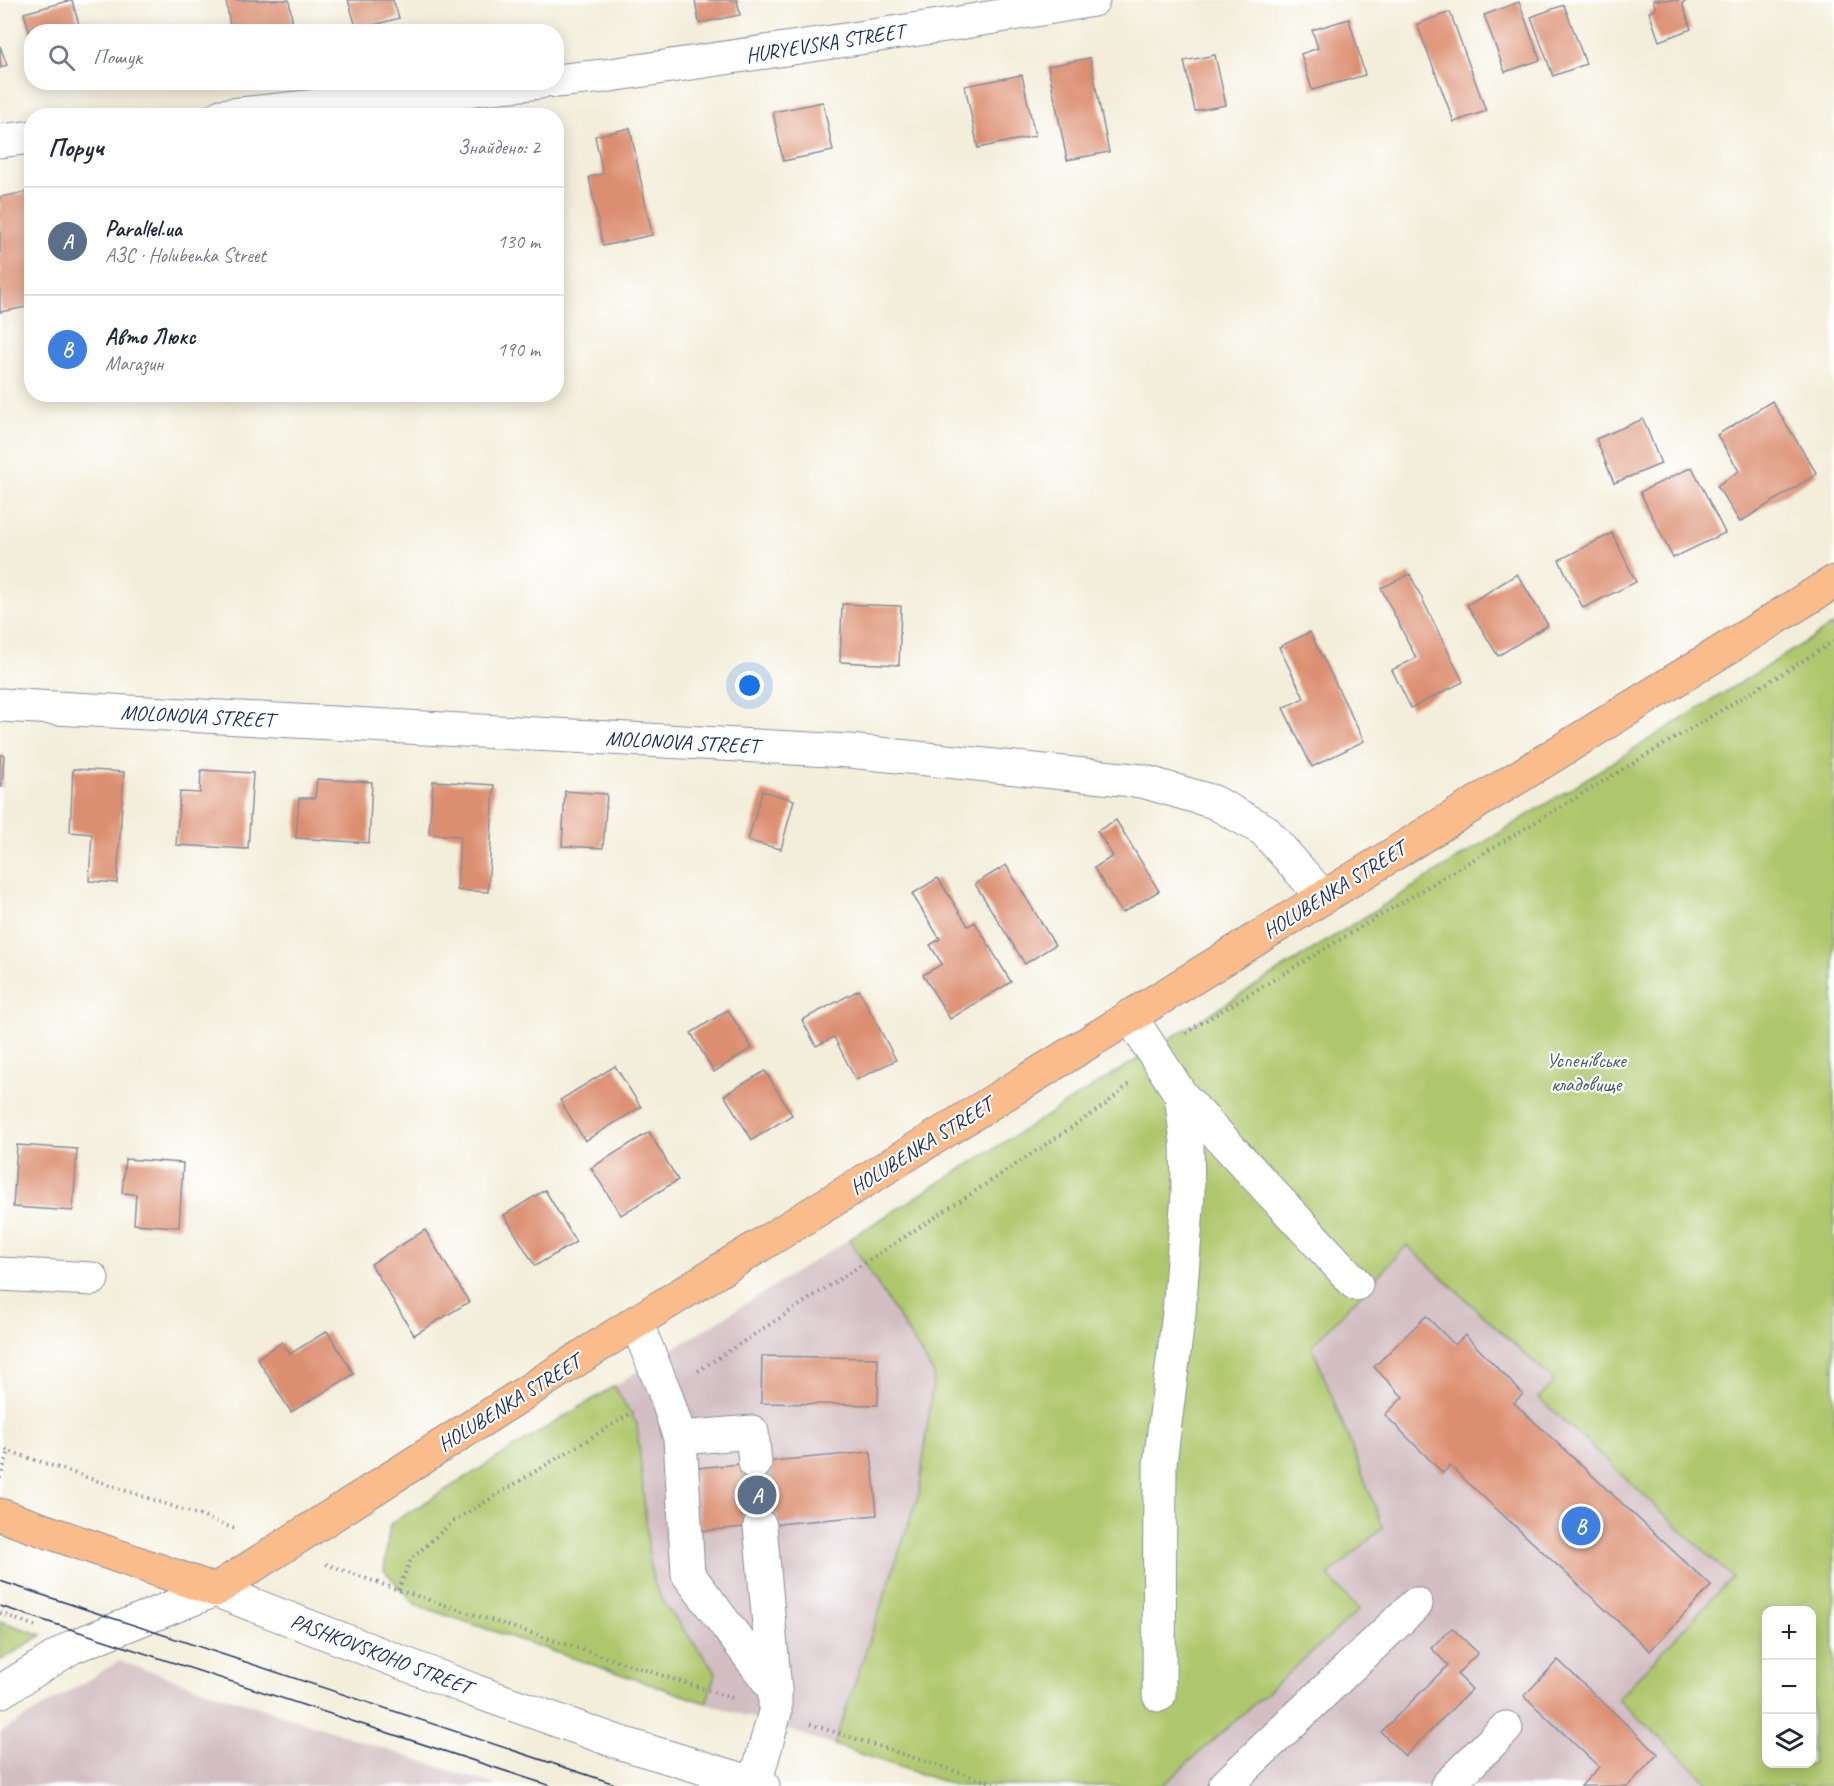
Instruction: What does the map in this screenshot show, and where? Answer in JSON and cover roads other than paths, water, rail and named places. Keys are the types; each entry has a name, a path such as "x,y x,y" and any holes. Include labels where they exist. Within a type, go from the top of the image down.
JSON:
{"highway":[{"name":"HOLUBENKA STREET","path":"215,1590 636,1322 1834,582"},
{"name":"PASHKOVSKOHO STREET","path":"0,1515 215,1590"}],"street":[{"name":"HURYEVSKA STREET","path":"564,80 912,30 1093,0"},
{"path":"296,108 465,90"},
{"path":"0,141 24,138"},
{"name":"MOLONOVA STREET","path":"0,705 849,751 1142,781 1214,802 1264,830 1323,897"},
{"path":"1130,1016 1181,1095 1356,1284"},
{"path":"1159,1695 1160,1463 1179,1313 1188,1194 1187,1142 1181,1095"},
{"path":"0,1274 92,1279"},
{"path":"636,1322 665,1392 680,1438 688,1574 775,1701"},
{"path":"680,1438 752,1432 754,1463"},
{"path":"759,1785 775,1701 760,1526"},
{"name":"HOLUBENKA STREET","path":"0,1692 72,1647 215,1590"},
{"name":"PASHKOVSKOHO STREET","path":"215,1590 475,1691 593,1734 759,1785"},
{"path":"1225,1786 1416,1604"},
{"path":"1447,1786 1506,1728"}],"tunnel":[{"path":"755,1463 760,1526"}],"tram line":[{"path":"0,1581 621,1786"},
{"path":"0,1606 551,1786"}],"place":[{"name":"Parallel.ua","path":"757,1495"},
{"name":"Авто Люкс","path":"1581,1526"}],"park label":[{"name":"Успенівське кладовище","path":"1586,1072"}]}
